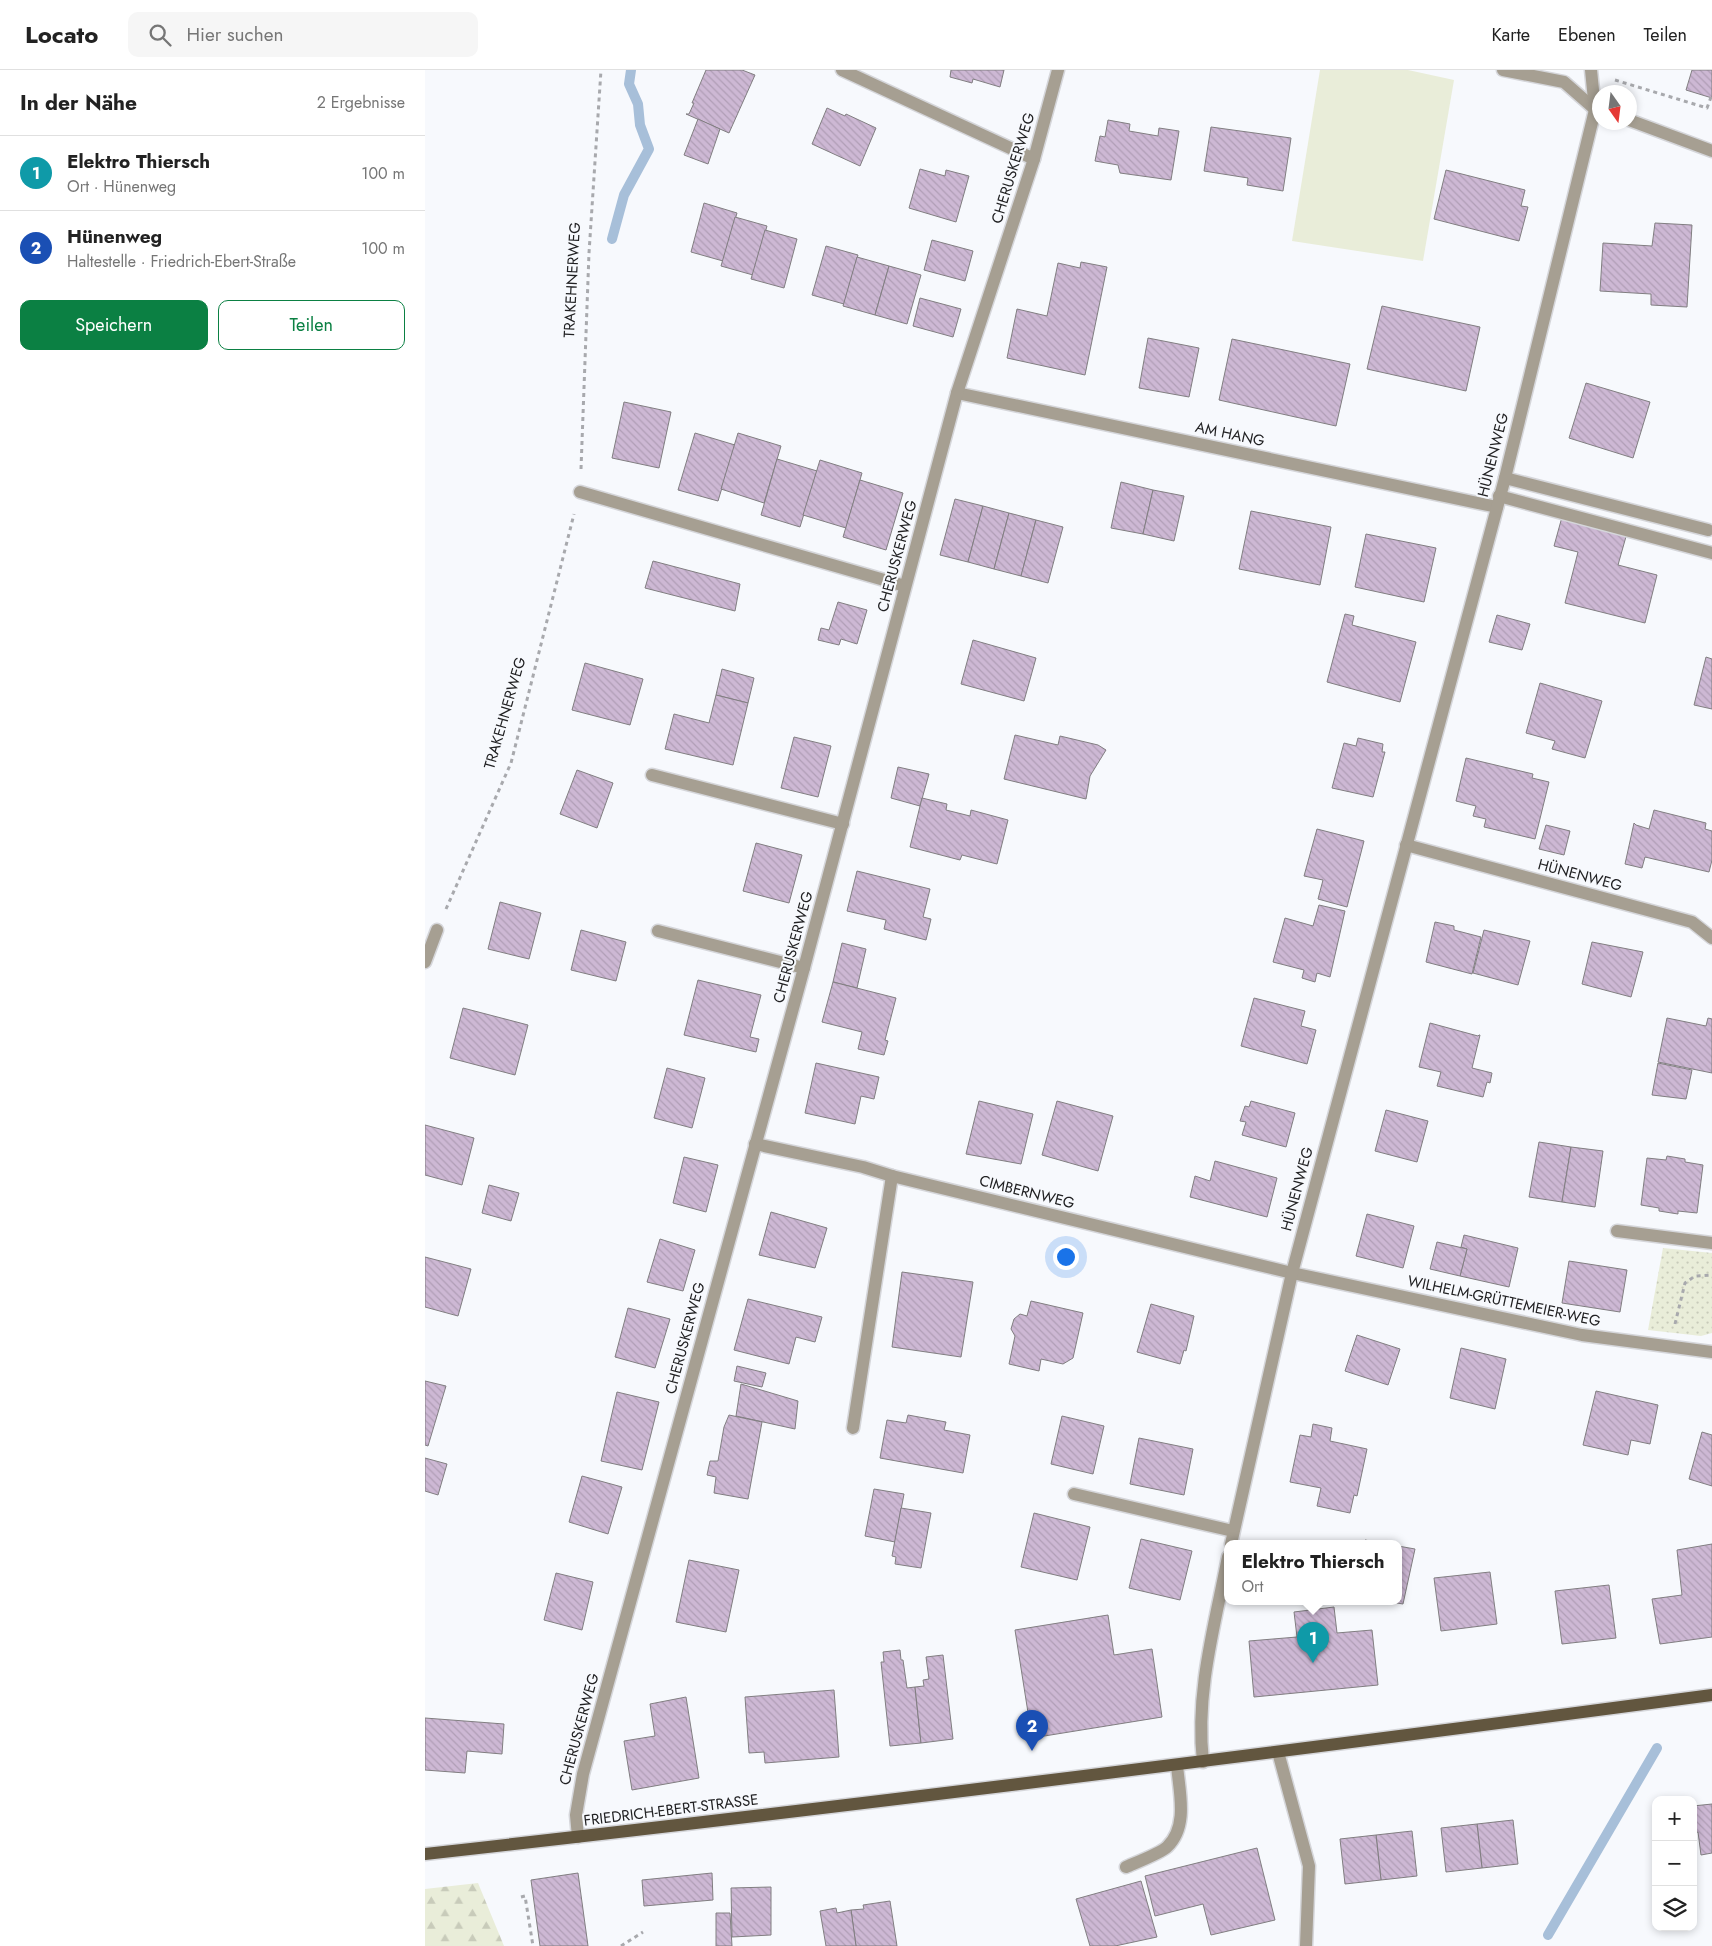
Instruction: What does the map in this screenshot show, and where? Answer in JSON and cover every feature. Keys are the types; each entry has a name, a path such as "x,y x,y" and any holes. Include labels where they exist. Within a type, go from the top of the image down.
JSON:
{"main road":[{"name":"FRIEDRICH-EBERT-STRASSE","path":"425,1854 921,1797 1712,1695"}],"street":[{"path":"842,70 1034,160"},
{"name":"CHERUSKERWEG","path":"578,1837 577,1814 583,1774 843,824 957,393 1034,160 1058,70"},
{"path":"1503,70 1564,82 1592,107"},
{"name":"HÜNENWEG","path":"1591,71 1593,85"},
{"path":"1637,123 1712,152"},
{"name":"HÜNENWEG","path":"1232,1540 1292,1273 1505,478 1592,130"},
{"name":"AM HANG","path":"957,393 1498,502 1712,552"},
{"path":"1505,478 1708,530"},
{"path":"580,492 905,586"},
{"path":"652,775 843,824"},
{"name":"HÜNENWEG","path":"1406,845 1692,922 1712,938"},
{"path":"425,962 437,930"},
{"path":"658,931 804,968"},
{"name":"CIMBERNWEG","path":"755,1144 863,1167 892,1176 1292,1273"},
{"path":"853,1428 892,1176"},
{"path":"1617,1231 1712,1243"},
{"name":"WILHELM-GRÜTTEMEIER-WEG","path":"1292,1273 1582,1335 1712,1352"},
{"path":"1074,1494 1233,1531"},
{"path":"1203,1762 1200,1737 1203,1683 1224,1578"},
{"path":"1278,1752 1309,1866 1306,1946"},
{"path":"1126,1867 1167,1847 1180,1827 1181,1804 1177,1765"}],"path":[{"name":"TRAKEHNERWEG","path":"437,930 511,763 580,492 589,253 601,70"},
{"path":"1591,71 1707,108 1711,97"},
{"path":"1669,1346 1685,1284 1695,1276 1712,1275"},
{"path":"521,1896 525,1896 533,1946"},
{"path":"621,1946 643,1932"}],"green space":[{"path":"1320,70 1408,70 1454,80 1423,261 1292,241"},
{"path":"1663,1248 1712,1253 1712,1333 1701,1336 1648,1330"},
{"path":"478,1883 504,1946 425,1946 425,1889"}],"building":[{"path":"706,70 742,70 755,75 729,133 686,114 689,114 694,103 692,103"},
{"path":"951,70 1004,70 1000,87 973,79 972,83 950,77"},
{"path":"1692,70 1712,70 1712,98 1686,90"},
{"path":"827,108 845,116 846,114 876,128 860,166 812,144"},
{"path":"698,119 720,129 708,164 684,155"},
{"path":"1108,120 1130,124 1129,131 1158,136 1159,128 1179,131 1171,180 1120,173 1118,165 1095,161 1100,136 1105,137"},
{"path":"1211,127 1291,138 1283,191 1247,185 1248,178 1204,171"},
{"path":"920,169 945,176 946,170 969,176 956,222 909,208"},
{"path":"1446,170 1525,190 1521,206 1528,207 1519,241 1434,219"},
{"path":"704,203 737,213 723,261 691,252"},
{"path":"735,217 767,226 753,275 721,266"},
{"path":"1655,223 1692,225 1687,307 1651,305 1651,294 1600,291 1603,243 1652,246"},
{"path":"765,230 797,239 784,288 751,279"},
{"path":"932,240 973,251 965,281 924,270"},
{"path":"826,246 858,255 844,304 812,295"},
{"path":"857,257 889,266 875,315 843,306"},
{"path":"1081,262 1107,267 1085,375 1007,358 1017,309 1047,316 1058,263 1080,268"},
{"path":"889,266 921,275 907,324 875,315"},
{"path":"920,298 961,309 953,337 913,326"},
{"path":"1382,306 1480,327 1466,391 1367,369"},
{"path":"1148,338 1199,348 1189,397 1139,388"},
{"path":"1232,339 1350,364 1336,426 1219,400"},
{"path":"1586,383 1650,402 1633,458 1569,438"},
{"path":"624,402 671,412 659,468 612,458"},
{"path":"695,433 735,445 718,501 678,490"},
{"path":"738,433 781,446 764,503 721,489"},
{"path":"777,459 817,471 800,527 761,515"},
{"path":"820,460 862,473 846,528 803,515"},
{"path":"860,480 903,493 886,550 843,537"},
{"path":"1121,482 1153,490 1143,534 1111,528"},
{"path":"1153,490 1184,496 1174,541 1143,534"},
{"path":"955,499 983,506 968,562 940,555"},
{"path":"983,506 1009,513 994,569 968,562"},
{"path":"1251,511 1331,527 1320,585 1239,569"},
{"path":"1009,513 1036,520 1021,576 994,569"},
{"path":"1562,517 1627,533 1618,565 1657,575 1645,623 1565,603 1578,552 1554,546"},
{"path":"1036,520 1063,527 1048,583 1021,576"},
{"path":"1366,534 1436,548 1424,602 1355,587"},
{"path":"653,561 740,584 735,611 645,588"},
{"path":"838,602 867,610 857,644 841,639 839,645 818,640 821,628 829,630"},
{"path":"1345,614 1354,616 1352,625 1416,642 1400,702 1327,682"},
{"path":"1497,615 1530,624 1522,650 1489,642"},
{"path":"973,640 1036,658 1024,701 961,684"},
{"path":"1706,657 1712,659 1712,709 1694,705"},
{"path":"585,663 643,679 630,725 572,710"},
{"path":"722,669 754,678 748,703 716,695"},
{"path":"1540,683 1602,701 1585,758 1552,749 1555,741 1526,733"},
{"path":"716,695 748,703 733,765 665,749 674,714 709,723"},
{"path":"1015,735 1058,745 1060,736 1098,745 1106,750 1090,776 1086,799 1004,779"},
{"path":"794,737 831,746 818,797 781,788"},
{"path":"1358,738 1383,744 1382,752 1385,752 1373,797 1332,788 1344,743 1356,746"},
{"path":"1466,758 1533,774 1532,778 1549,782 1535,839 1484,827 1486,819 1473,816 1476,806 1456,801"},
{"path":"898,767 929,774 920,806 891,798"},
{"path":"577,770 613,783 597,828 560,814"},
{"path":"922,798 947,804 946,810 970,816 971,810 1008,820 997,864 962,855 960,860 910,847"},
{"path":"1654,810 1706,823 1705,829 1712,831 1712,860 1709,872 1645,857 1642,868 1625,864 1634,823 1649,829"},
{"path":"1546,825 1570,831 1564,855 1539,849"},
{"path":"1317,829 1364,841 1347,907 1318,899 1323,880 1304,876"},
{"path":"756,843 802,855 789,903 743,891"},
{"path":"857,871 930,889 923,917 931,919 926,940 884,929 886,920 847,911"},
{"path":"500,902 541,913 529,959 488,949"},
{"path":"1319,905 1345,911 1330,977 1317,973 1315,982 1302,978 1304,970 1273,962 1285,918 1313,926"},
{"path":"1435,922 1454,926 1454,930 1481,937 1472,974 1426,962"},
{"path":"581,930 626,942 616,981 571,970"},
{"path":"1484,930 1530,941 1518,985 1473,973"},
{"path":"1592,942 1643,952 1631,997 1582,984"},
{"path":"842,943 866,949 857,988 833,982"},
{"path":"698,980 761,995 750,1037 759,1039 756,1052 684,1035"},
{"path":"833,982 896,998 885,1040 888,1041 884,1055 858,1049 862,1032 822,1022"},
{"path":"1254,998 1305,1011 1301,1026 1316,1030 1307,1064 1241,1046"},
{"path":"463,1008 528,1025 515,1075 450,1058"},
{"path":"1667,1018 1706,1026 1708,1018 1712,1019 1712,1073 1658,1062"},
{"path":"1430,1023 1480,1035 1472,1068 1492,1073 1490,1083 1487,1082 1483,1097 1437,1086 1441,1072 1419,1067"},
{"path":"816,1063 879,1077 874,1099 861,1096 855,1124 805,1113"},
{"path":"1658,1063 1692,1070 1686,1099 1652,1095"},
{"path":"667,1068 705,1078 692,1128 654,1118"},
{"path":"979,1101 1033,1114 1021,1164 966,1154"},
{"path":"1057,1101 1113,1116 1098,1171 1042,1155"},
{"path":"1251,1101 1295,1113 1286,1147 1242,1135 1246,1122 1240,1121 1245,1106 1249,1107"},
{"path":"1386,1110 1428,1121 1417,1162 1375,1151"},
{"path":"425,1125 474,1138 462,1185 425,1175"},
{"path":"1539,1142 1571,1147 1562,1202 1529,1197"},
{"path":"1571,1147 1603,1151 1595,1207 1562,1202"},
{"path":"1667,1156 1703,1165 1697,1213 1678,1211 1678,1214 1659,1211 1659,1208 1641,1205 1647,1158 1666,1160"},
{"path":"684,1157 718,1165 706,1212 673,1203"},
{"path":"1215,1161 1277,1178 1267,1217 1190,1197 1195,1176 1210,1181"},
{"path":"489,1185 519,1193 511,1221 482,1213"},
{"path":"771,1212 827,1228 815,1268 759,1255"},
{"path":"1367,1214 1414,1226 1403,1268 1356,1256"},
{"path":"1464,1235 1518,1248 1509,1287 1460,1276 1467,1249 1461,1247"},
{"path":"660,1239 695,1250 683,1291 647,1282"},
{"path":"1437,1242 1467,1249 1460,1276 1430,1269"},
{"path":"425,1257 471,1269 458,1316 425,1307"},
{"path":"1569,1261 1627,1270 1620,1312 1562,1303"},
{"path":"902,1272 973,1282 961,1357 892,1347"},
{"path":"748,1299 822,1317 815,1342 796,1337 789,1364 734,1350"},
{"path":"1031,1301 1083,1313 1073,1358 1063,1364 1041,1359 1039,1371 1009,1364 1015,1336 1011,1329 1014,1319 1020,1314 1027,1316"},
{"path":"1151,1304 1194,1316 1186,1351 1184,1350 1180,1364 1137,1352"},
{"path":"628,1308 670,1319 655,1368 615,1357"},
{"path":"1357,1335 1400,1349 1388,1385 1345,1371"},
{"path":"1461,1348 1506,1359 1495,1409 1450,1398"},
{"path":"737,1366 766,1373 762,1387 734,1381"},
{"path":"425,1381 446,1386 428,1446 425,1445"},
{"path":"741,1384 798,1401 795,1429 736,1416"},
{"path":"1596,1391 1658,1405 1650,1444 1631,1440 1628,1455 1583,1445"},
{"path":"617,1392 659,1402 642,1470 601,1461"},
{"path":"729,1415 762,1422 748,1499 714,1493 716,1477 707,1475 710,1461 718,1461 724,1427"},
{"path":"908,1415 946,1422 944,1430 970,1435 963,1473 880,1458 887,1420 906,1423"},
{"path":"1062,1416 1104,1426 1093,1474 1051,1464"},
{"path":"1313,1424 1332,1428 1330,1441 1367,1449 1357,1496 1354,1495 1350,1513 1317,1506 1321,1488 1290,1482 1300,1435 1311,1437"},
{"path":"1702,1432 1712,1435 1712,1486 1689,1479"},
{"path":"1139,1438 1193,1449 1184,1495 1130,1484"},
{"path":"425,1458 447,1464 438,1495 425,1491"},
{"path":"582,1476 622,1487 608,1534 569,1522"},
{"path":"874,1489 904,1494 895,1542 865,1536"},
{"path":"901,1508 931,1513 921,1568 895,1564 896,1557 892,1556"},
{"path":"1034,1513 1090,1527 1077,1580 1021,1567"},
{"path":"1141,1539 1192,1551 1180,1600 1129,1588"},
{"path":"1712,1544 1712,1637 1660,1644 1652,1599 1682,1595 1677,1550"},
{"path":"1402,1547 1415,1549 1402,1604"},
{"path":"689,1560 739,1570 726,1632 676,1622"},
{"path":"1490,1572 1497,1624 1441,1631 1434,1578"},
{"path":"556,1573 593,1582 582,1630 544,1620"},
{"path":"1609,1585 1616,1638 1562,1644 1555,1591"},
{"path":"1334,1607 1337,1633 1372,1630 1378,1685 1254,1697 1249,1641 1297,1637 1294,1612"},
{"path":"1108,1615 1114,1655 1152,1649 1162,1717 1032,1738 1015,1630"},
{"path":"900,1650 907,1688 915,1687 921,1743 890,1746 881,1662 884,1662 883,1652"},
{"path":"943,1655 953,1739 921,1743 915,1687 924,1686 923,1680 929,1679 926,1657"},
{"path":"834,1690 839,1757 765,1763 764,1752 749,1753 745,1697"},
{"path":"686,1697 699,1778 632,1790 624,1741 655,1736 650,1704"},
{"path":"425,1718 504,1724 502,1754 467,1751 465,1773 425,1770"},
{"path":"1712,1804 1712,1853 1701,1855 1697,1832 1697,1806"},
{"path":"1513,1820 1518,1864 1482,1868 1477,1824"},
{"path":"1477,1824 1482,1868 1446,1872 1441,1828"},
{"path":"1412,1831 1417,1876 1381,1880 1376,1835"},
{"path":"1376,1835 1381,1880 1345,1884 1340,1839"},
{"path":"1257,1848 1275,1920 1211,1935 1203,1904 1155,1916 1145,1876"},
{"path":"578,1873 588,1946 540,1946 531,1880"},
{"path":"712,1873 713,1900 644,1906 642,1880"},
{"path":"1141,1881 1157,1937 1115,1946 1090,1946 1076,1899"},
{"path":"771,1887 771,1935 732,1937 731,1888"},
{"path":"890,1901 897,1946 856,1946 851,1910 864,1909 863,1905"},
{"path":"836,1908 837,1913 851,1910 856,1946 826,1946 820,1911"},
{"path":"716,1913 730,1913 732,1946 716,1946"}],"waterway":[{"path":"612,239 624,195 649,149 640,125 638,104 629,84 631,70"},
{"path":"1548,1935 1657,1748"}],"place":[{"name":"Elektro Thiersch","path":"1313,1663"},
{"name":"Hünenweg","path":"1032,1751"}]}
